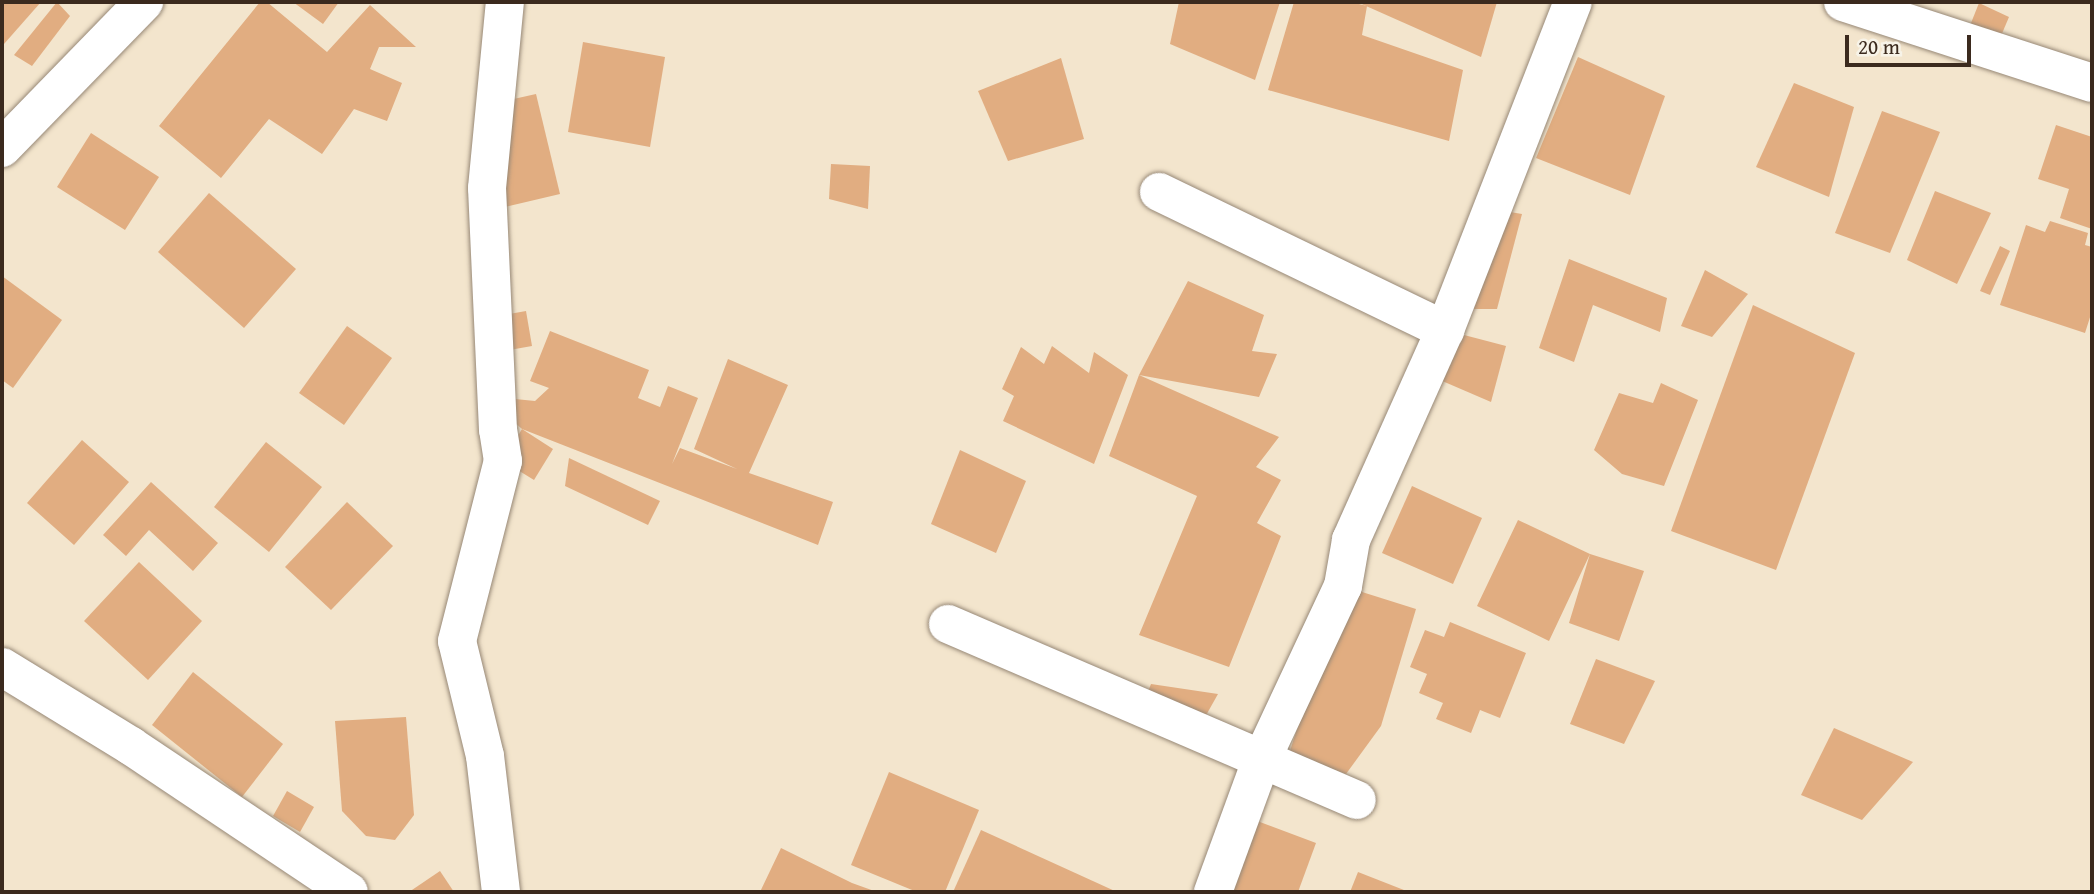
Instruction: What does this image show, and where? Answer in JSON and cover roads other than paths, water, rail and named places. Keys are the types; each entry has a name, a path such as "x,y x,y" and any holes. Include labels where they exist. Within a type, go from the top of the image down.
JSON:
{"street":[{"path":"2,148 144,2"},
{"path":"501,892 485,756 457,641 503,461 498,430 487,188 505,2"},
{"path":"1213,892 1261,761 1343,586 1351,540 1445,330 1573,2"},
{"path":"1843,2 2092,83"},
{"path":"1158,192 1445,330"},
{"path":"948,625 1357,800"},
{"path":"2,667 131,746 349,892"}]}
